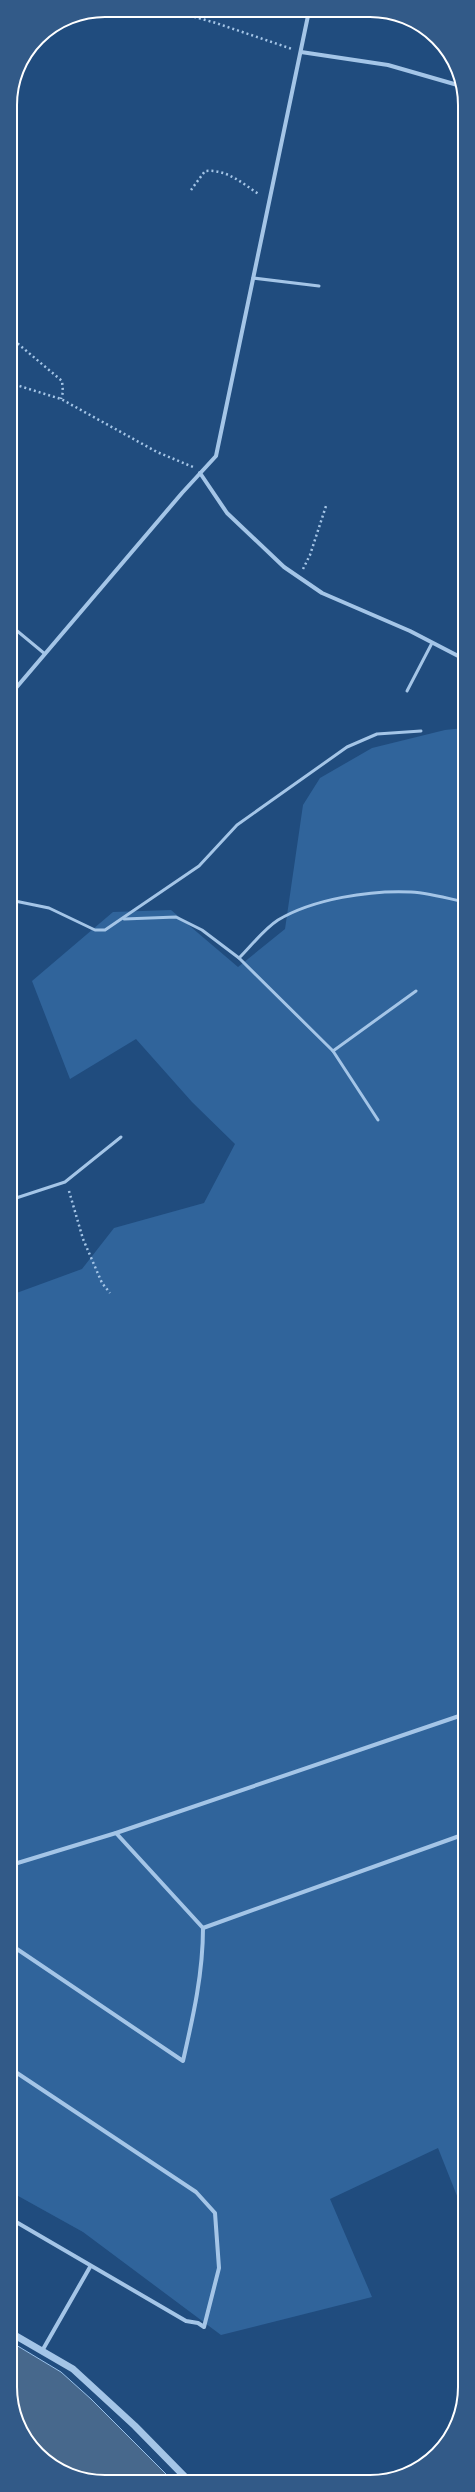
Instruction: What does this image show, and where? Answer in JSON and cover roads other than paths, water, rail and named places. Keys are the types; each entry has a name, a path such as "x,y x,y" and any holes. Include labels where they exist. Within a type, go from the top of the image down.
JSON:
{"street":[{"path":"17,687 200,472 216,456 308,17"},
{"path":"301,52 388,65 455,84"},
{"path":"200,472 228,513 284,567 322,593 410,631 458,656"},
{"path":"17,1863 116,1833 458,1716"},
{"path":"17,1949 183,2061 195,2011 203,1957 203,1928 116,1833"},
{"path":"203,1928 458,1837"},
{"path":"17,2073 196,2192 215,2213 219,2268 204,2327 198,2323 186,2321 90,2267 17,2223"},
{"path":"42,2350 90,2267"},
{"path":"17,2336 73,2369 135,2426 183,2475"}],"lane":[{"path":"253,278 319,286"},
{"path":"17,631 45,654"},
{"path":"407,690 432,643"},
{"path":"17,901 49,908 95,930 105,930 124,919 199,866 237,825 341,750 377,734 421,731"},
{"path":"239,958 277,921 301,909 346,897 378,892 412,892 458,901"},
{"path":"124,919 176,917 202,930 239,958 332,1051 378,1120"},
{"path":"332,1051 416,991"},
{"path":"17,1198 65,1182 121,1137"}]}
